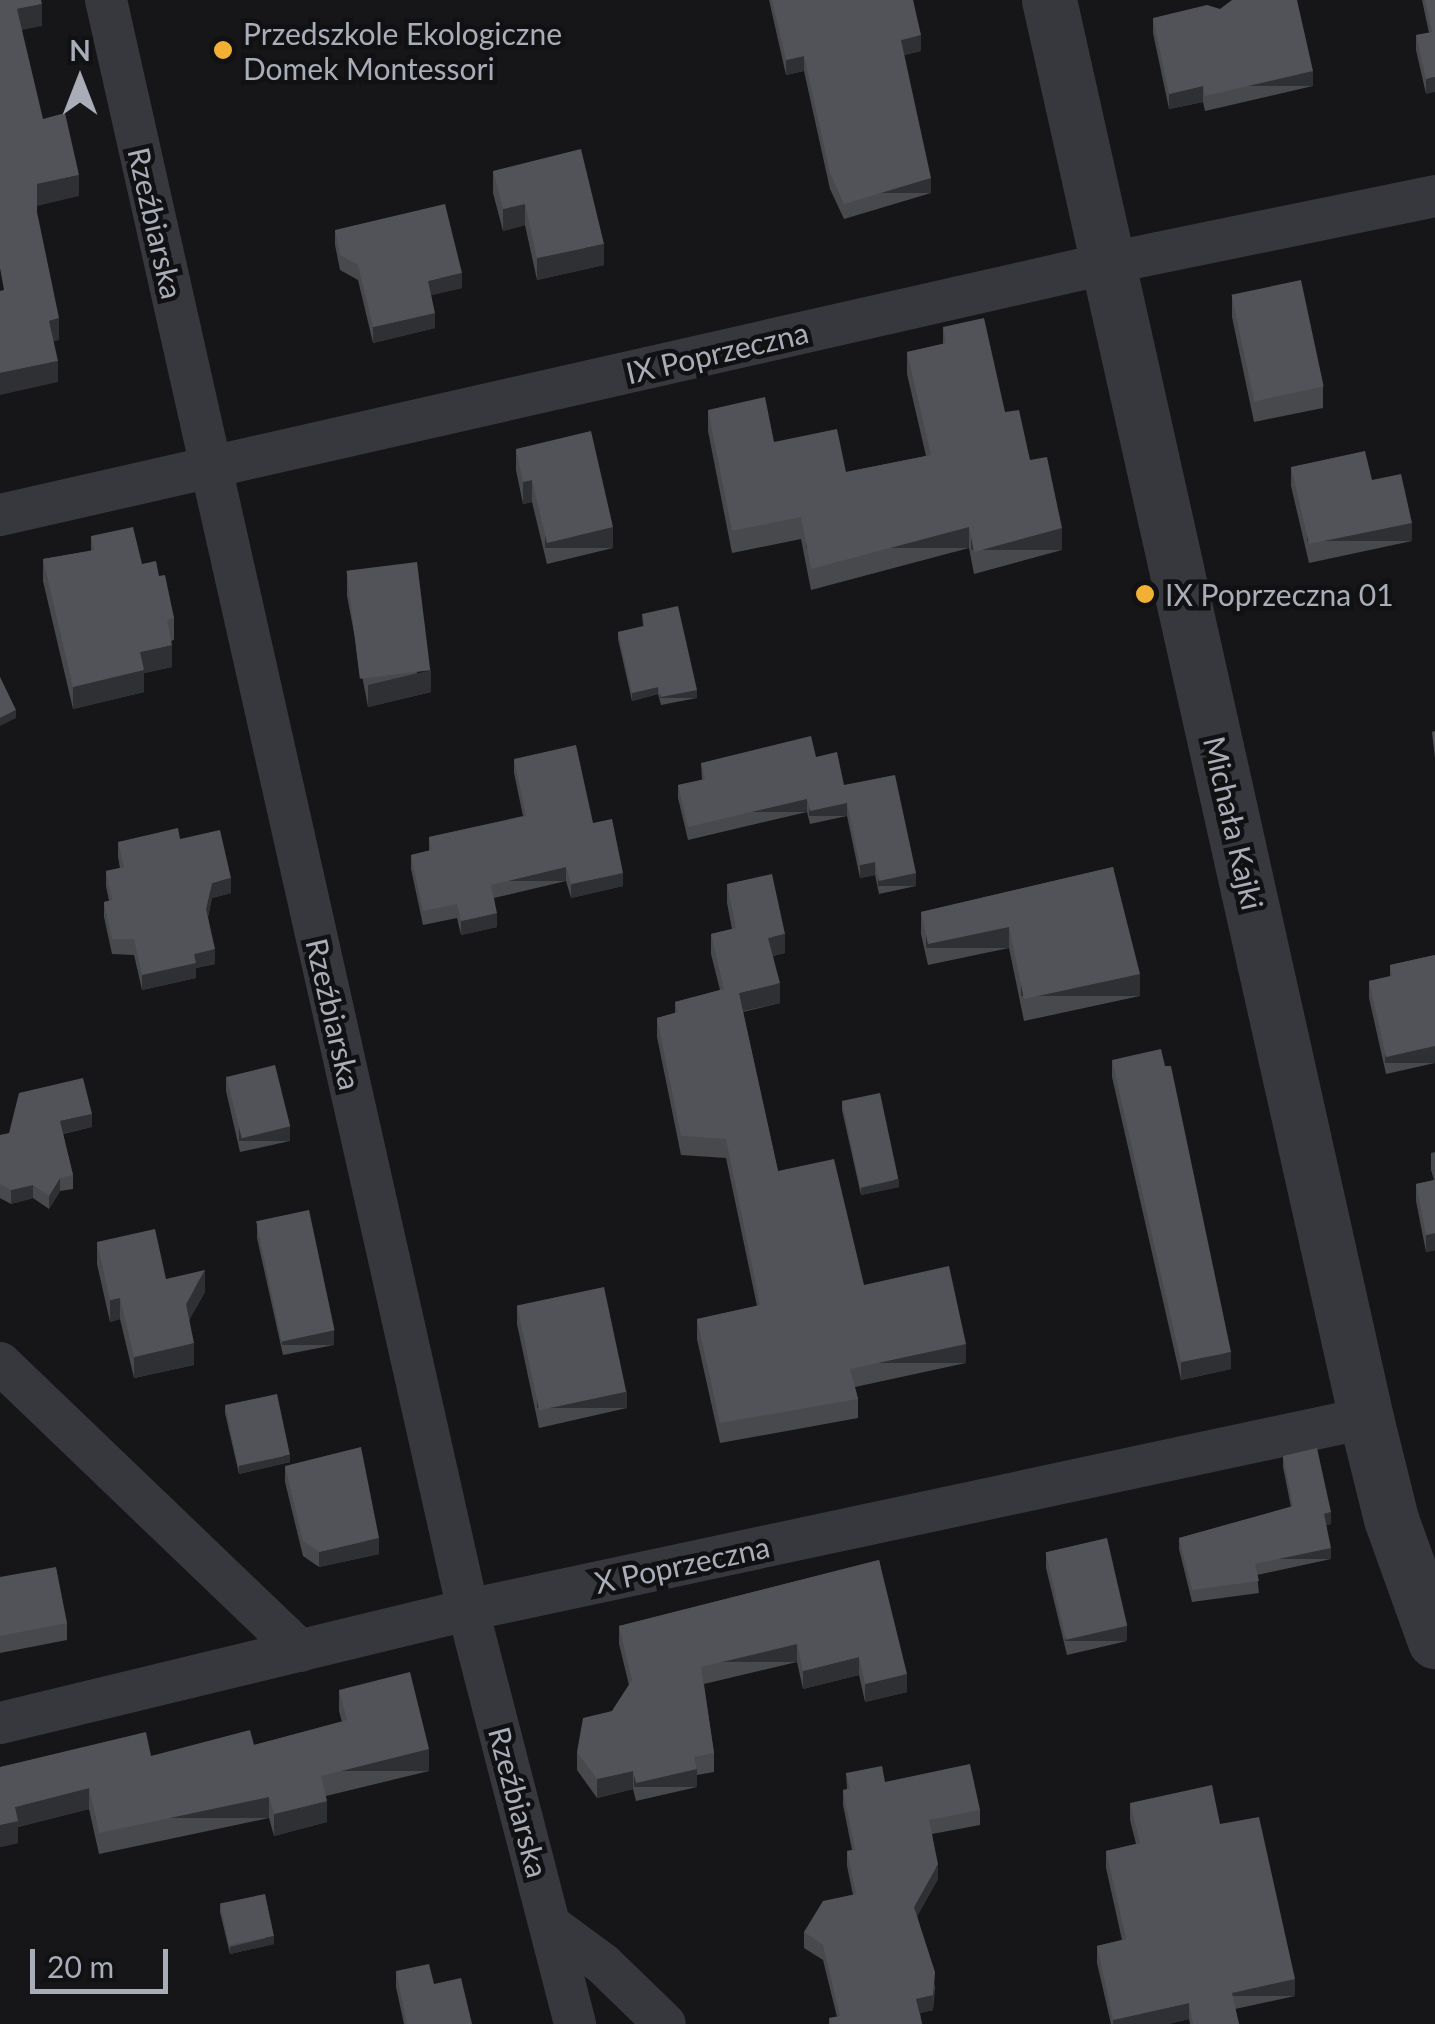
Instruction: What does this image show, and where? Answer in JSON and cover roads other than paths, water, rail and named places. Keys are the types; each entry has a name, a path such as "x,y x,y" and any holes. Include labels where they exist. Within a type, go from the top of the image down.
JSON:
{"street":[{"name":"Rzeźbiarska","path":"106,0 468,1610 554,1928 575,2024"},
{"name":"Michała Kajki","path":"1049,0 1366,1418 1391,1519 1435,1641"},
{"name":"IX Poprzeczna","path":"0,515 1109,263 1435,196"},
{"path":"0,1362 300,1651"},
{"name":"X Poprzeczna","path":"0,1723 468,1610 1366,1418"},
{"path":"554,1928 603,1964 665,2024"}],"place":[{"name":"Przedszkole Ekologiczne Domek Montessori","path":"223,50"},
{"name":"IX Poprzeczna 01","path":"1145,594"}]}
